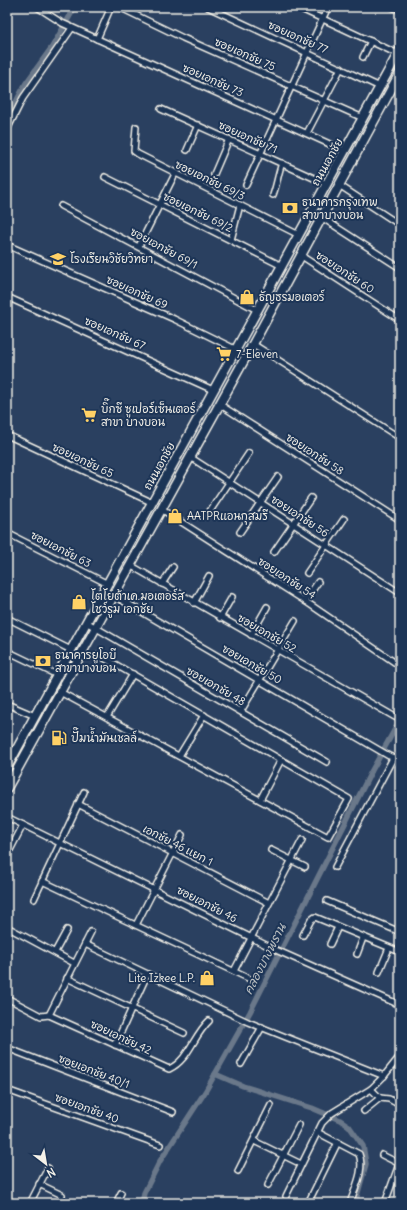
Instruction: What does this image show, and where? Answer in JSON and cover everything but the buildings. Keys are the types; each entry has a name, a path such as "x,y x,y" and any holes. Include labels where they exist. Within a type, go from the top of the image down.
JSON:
{"main road":[{"name":"ถนนเอกชัย","path":"7,767 10,756 35,716 106,583 399,52"},
{"name":"ถนนเอกชัย","path":"7,788 218,404 253,344 300,255 383,105 397,86 400,73"},
{"path":"373,100 383,105"}],"street":[{"name":"ซอยเอกชัย 73","path":"37,7 72,28 345,151"},
{"path":"97,39 111,7"},
{"name":"ซอยเอกชัย 75","path":"119,7 363,118"},
{"name":"ซอยเอกชัย 77","path":"208,7 380,87"},
{"path":"297,7 371,41 399,52"},
{"path":"246,184 277,120 328,7"},
{"path":"392,7 400,10"},
{"path":"7,130 22,98 72,28"},
{"path":"363,57 371,41"},
{"path":"307,133 341,68"},
{"name":"ซอยเอกชัย 71","path":"161,109 327,184"},
{"path":"186,150 198,125"},
{"name":"ซอยเอกชัย 69/3","path":"136,127 134,152 175,174 299,235"},
{"path":"214,174 229,139"},
{"path":"273,195 277,176 282,163"},
{"path":"138,246 175,174"},
{"name":"ซอยเอกชัย 69/2","path":"105,176 282,266"},
{"path":"339,185 400,225"},
{"path":"231,240 240,205"},
{"name":"ซอยเอกชัย 69/1","path":"60,206 257,310"},
{"path":"321,218 400,268"},
{"name":"ซอยเอกชัย 69","path":"7,245 174,319 235,349"},
{"name":"ซอยเอกชัย 60","path":"300,255 400,320"},
{"name":"ซอยเอกชัย 67","path":"7,297 213,390"},
{"path":"253,344 400,438"},
{"name":"ซอยเอกชัย 58","path":"218,404 400,520"},
{"name":"ซอยเอกชัย 65","path":"7,434 151,502"},
{"path":"208,514 249,453"},
{"name":"ซอยเอกชัย 56","path":"190,457 400,593"},
{"path":"240,532 278,477"},
{"path":"274,552 311,498"},
{"name":"ซอยเอกชัย 54","path":"161,509 305,601 400,666"},
{"path":"307,573 344,519"},
{"name":"ซอยเอกชัย 63","path":"7,533 106,583"},
{"name":"ซอยเอกชัย 52","path":"130,565 276,651 395,717"},
{"path":"162,584 173,567"},
{"path":"194,603 209,576"},
{"path":"305,601 318,582"},
{"name":"ซอยเอกชัย 50","path":"113,595 395,758"},
{"path":"220,618 232,597"},
{"path":"251,635 267,607"},
{"path":"7,618 71,650"},
{"path":"241,712 295,621"},
{"name":"ซอยเอกชัย 48","path":"86,622 327,762"},
{"path":"7,651 57,675"},
{"path":"60,692 107,716 328,837 349,799 99,655"},
{"path":"107,716 133,674"},
{"path":"7,704 35,716"},
{"path":"178,756 204,715"},
{"path":"335,867 395,758 400,753"},
{"path":"260,800 281,760"},
{"path":"34,899 84,792"},
{"name":"เอกชัย 46 แยก 1","path":"78,804 269,903"},
{"name":"ซอยเอกชัย 46","path":"7,817 154,888 276,950 400,1005"},
{"path":"7,856 23,825"},
{"path":"136,925 182,835"},
{"path":"234,971 302,840"},
{"path":"271,850 305,867"},
{"path":"42,881 252,980"},
{"path":"327,901 400,932"},
{"path":"303,935 313,918 400,952"},
{"path":"7,927 74,963"},
{"path":"330,944 338,927"},
{"path":"55,952 67,930"},
{"path":"49,1015 66,978 91,932"},
{"path":"357,954 363,938"},
{"path":"85,944 147,975 247,1021 384,1076"},
{"path":"379,972 389,948"},
{"path":"115,1045 147,975"},
{"path":"66,978 184,1033"},
{"name":"ซอยเอกชัย 42","path":"7,998 41,1016 49,1015 169,1069 176,1066 187,1053 200,1030 209,1021"},
{"path":"241,1064 262,1027"},
{"name":"ซอยเอกชัย 40/1","path":"7,1048 173,1112"},
{"path":"286,1196 322,1123 332,1113 371,1089 400,1056"},
{"path":"371,1089 380,1098 389,1099 400,1105"},
{"name":"ซอยเอกชัย 40","path":"7,1090 160,1145"},
{"path":"364,1111 380,1098"},
{"path":"238,1171 272,1105"},
{"path":"268,1185 282,1155 299,1125"},
{"path":"317,1132 356,1151 359,1154 361,1160 361,1172 350,1203"},
{"path":"254,1141 301,1164"},
{"path":"308,1203 338,1142"},
{"path":"382,1155 400,1164 385,1203"},
{"path":"30,1203 48,1168"},
{"path":"39,1184 62,1195"},
{"path":"116,1203 121,1193"}],"waterway":[{"path":"7,119 26,83 52,47 75,7"},
{"name":"คลองบางพราน","path":"142,1203 144,1193 160,1161 205,1092 250,1012 371,772 400,720"},
{"path":"215,1074 243,1086 312,1108 340,1120 349,1126 363,1146 366,1164 355,1203"}],"place":[{"name":"ธนาคารกรุงเทพ สาขาบางบอน","path":"290,208"},
{"name":"โรงเรียนวิชัยวิทยา","path":"58,259"},
{"name":"ธัญธรมอเตอร์","path":"247,297"},
{"name":"7-Eleven","path":"224,354"},
{"name":"บิ๊กซี ซูเปอร์เซ็นเตอร์ สาขา บางบอน","path":"89,415"},
{"name":"AATPRแอนกุสมรี","path":"175,516"},
{"name":"โตโยต้าเค.มอเตอร์ส โชว์รูม เอกชัย","path":"79,602"},
{"name":"ธนาคารยูโอบี สาขาบางบอน","path":"43,661"},
{"name":"ปั๊มน้ำมันเชลล์","path":"59,738"},
{"name":"Lite Izkee L.P.","path":"207,978"}]}
